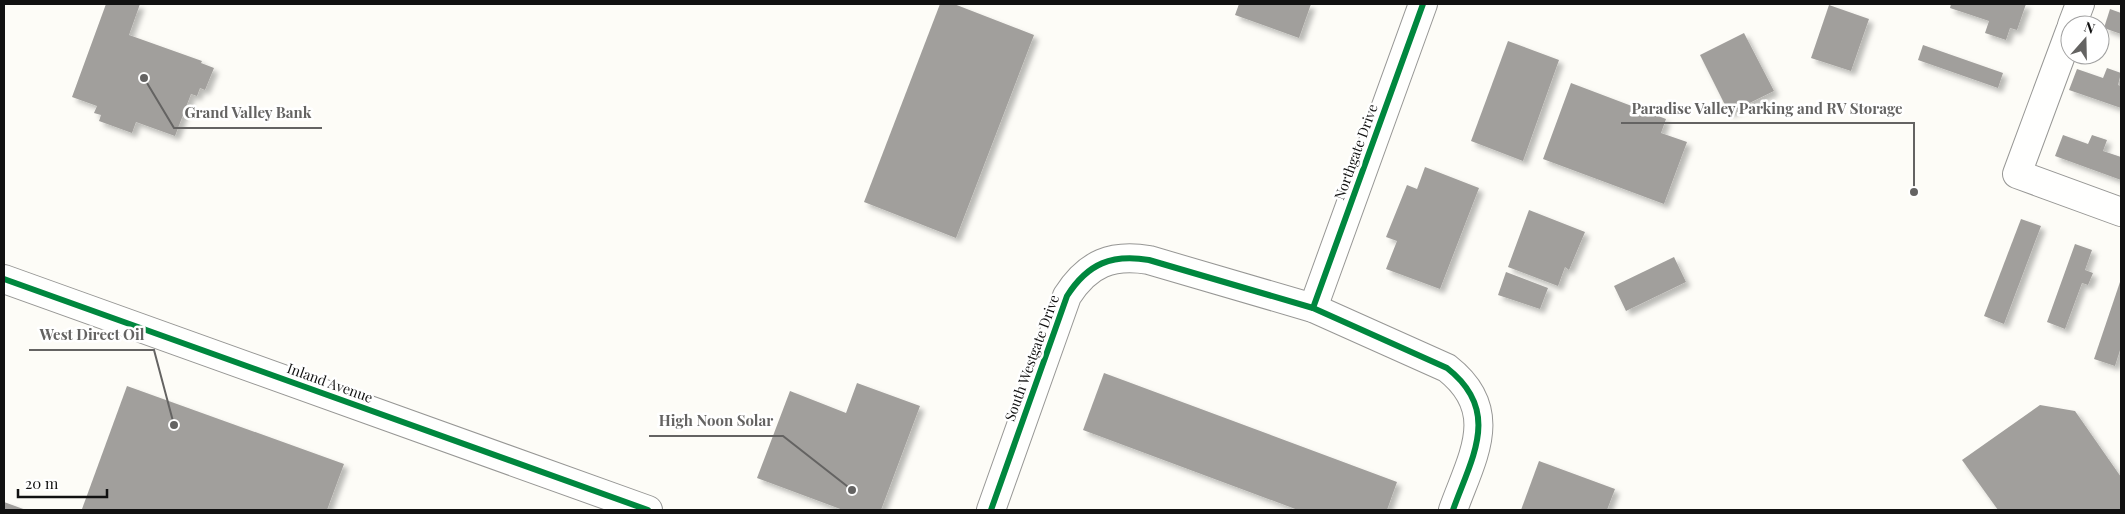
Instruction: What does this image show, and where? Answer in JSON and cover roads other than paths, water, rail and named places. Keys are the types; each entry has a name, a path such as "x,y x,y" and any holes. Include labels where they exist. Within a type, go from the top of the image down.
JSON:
{"street":[{"name":"Northgate Drive","path":"1313,308 1423,4"},
{"path":"2060,57 2016,174 2121,212"},
{"name":"South Westgate Drive","path":"990,510 1067,296 1075,283 1098,264 1114,258 1132,257 1149,260 1313,308 1447,368 1468,388 1479,413 1478,440 1453,510"},
{"name":"Inland Avenue","path":"4,279 648,510"}],"place":[{"name":"Grand Valley Bank","path":"144,78"},
{"name":"Paradise Valley Parking and RV Storage","path":"1914,192"},
{"name":"West Direct Oil","path":"174,425"},
{"name":"High Noon Solar","path":"852,490"}]}
